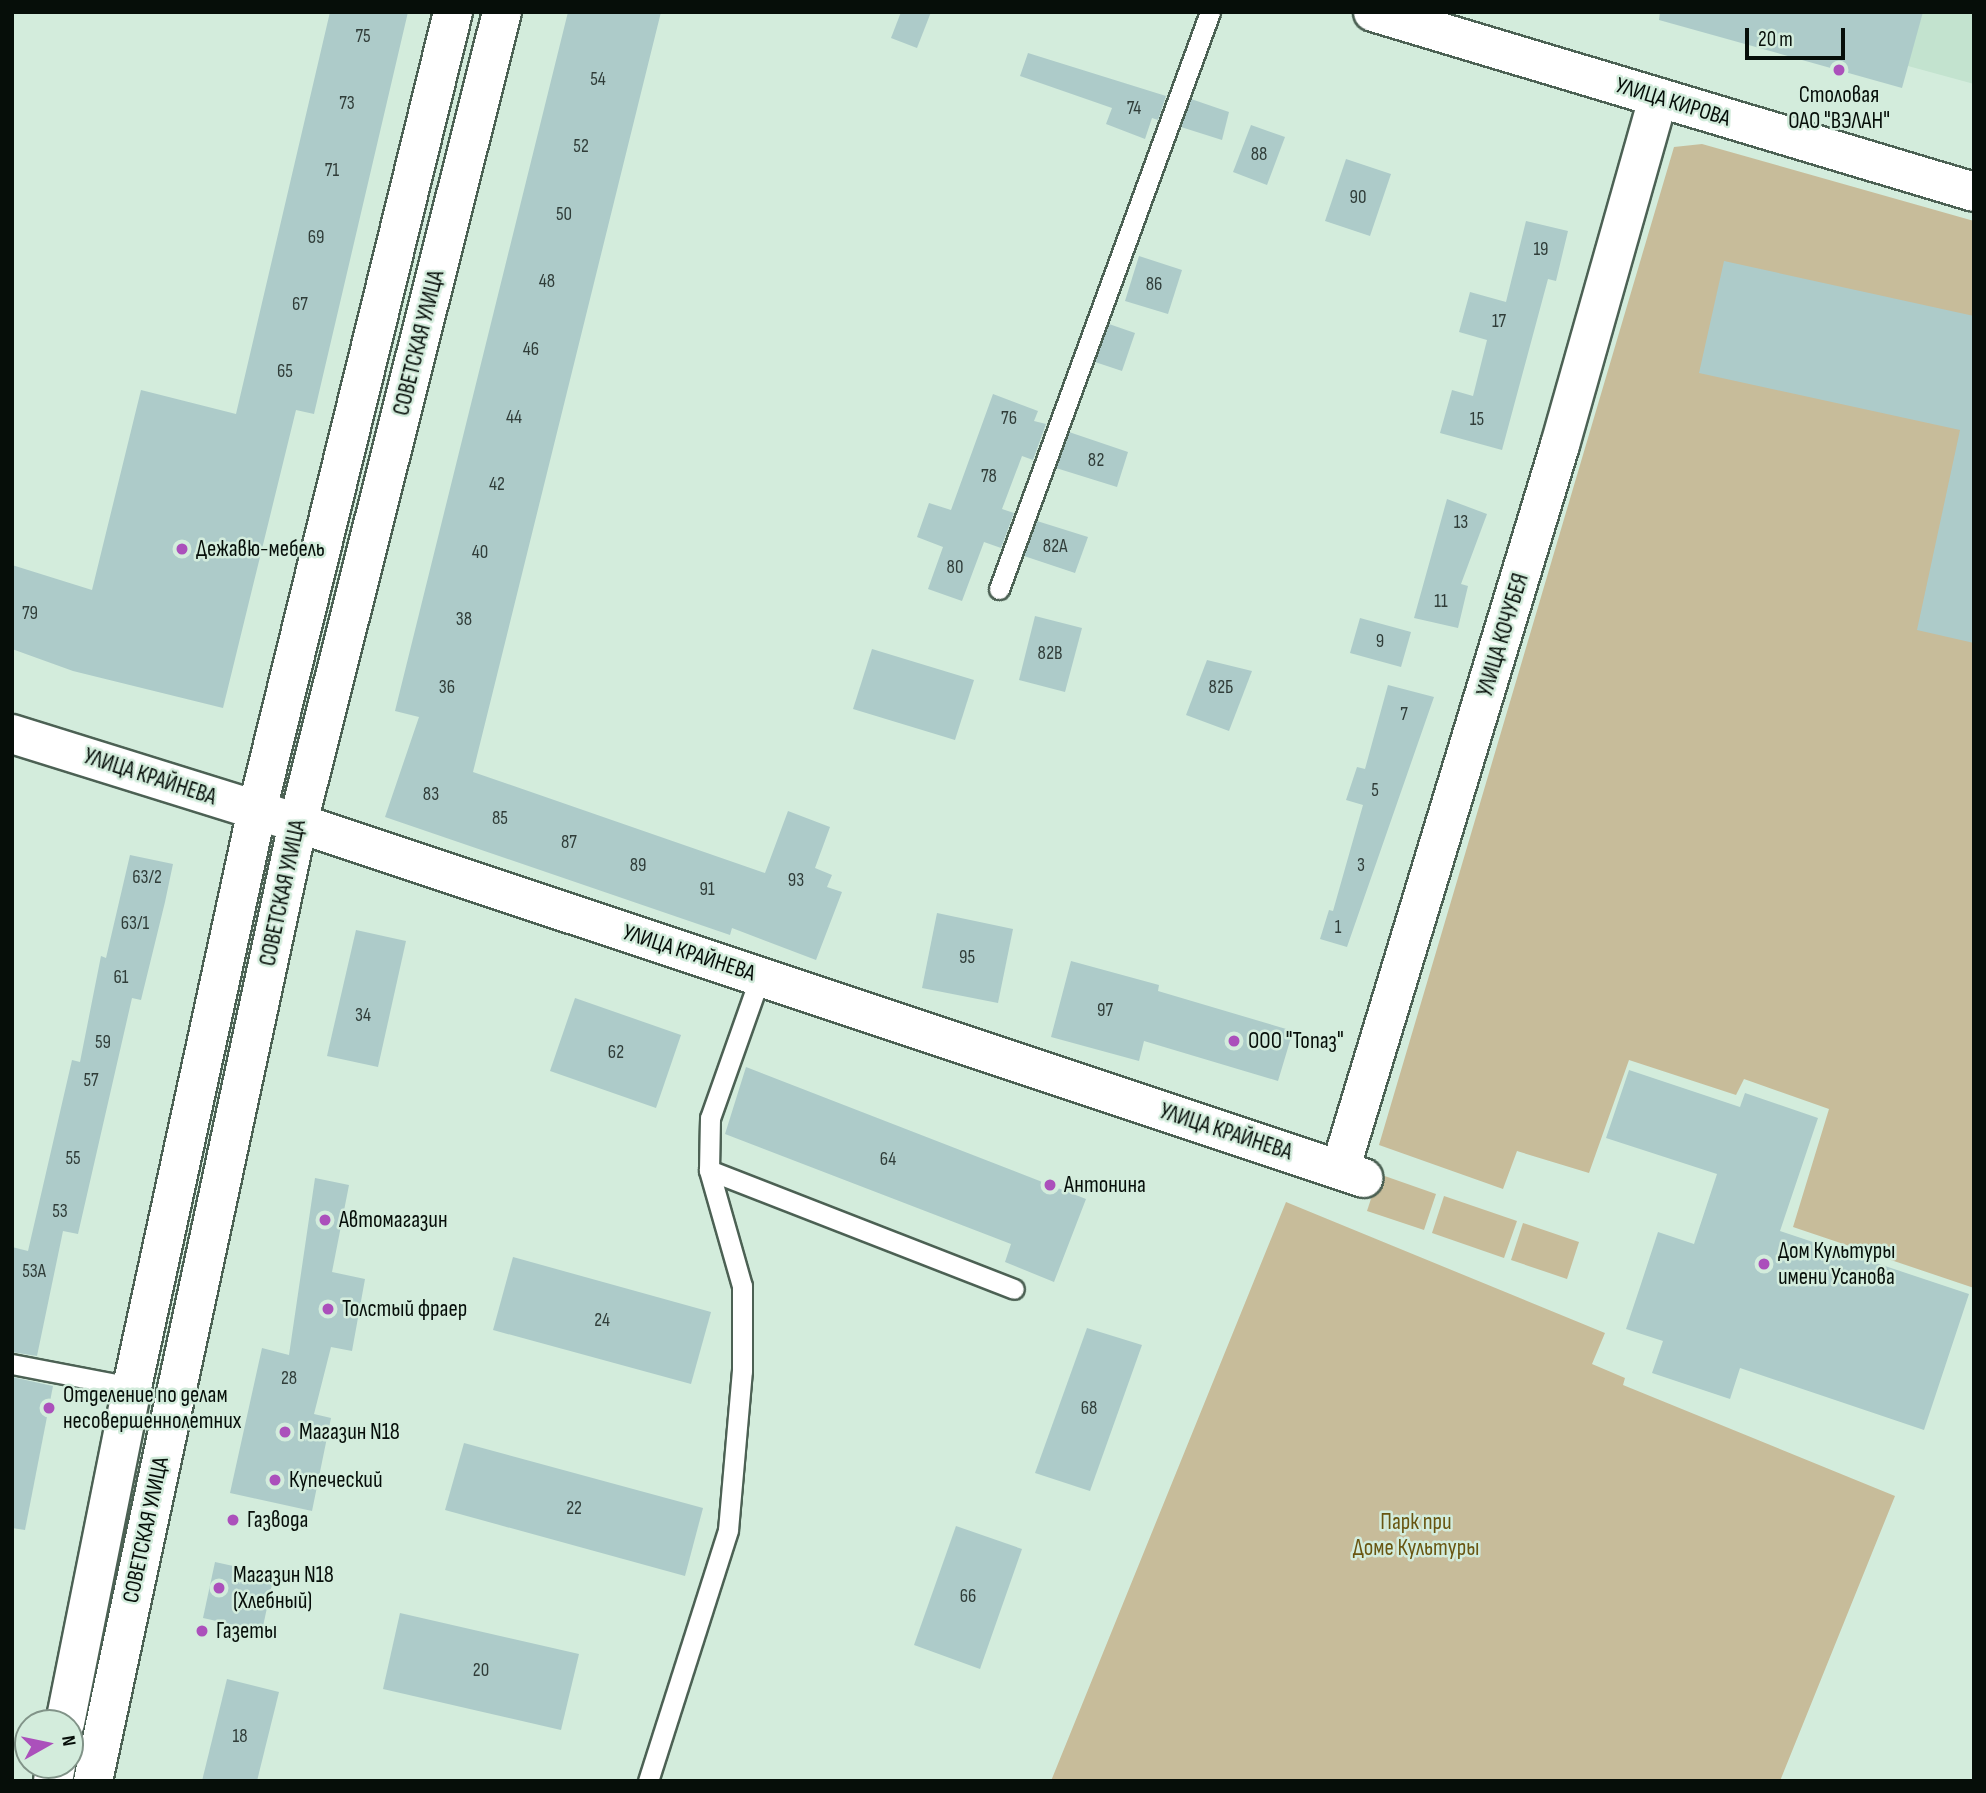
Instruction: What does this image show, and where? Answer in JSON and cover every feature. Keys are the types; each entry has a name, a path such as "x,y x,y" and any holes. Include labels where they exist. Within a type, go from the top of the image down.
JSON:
{"street":[{"name":"СОВЕТСКАЯ УЛИЦА","path":"68,1709 132,1387 257,810 453,12"},
{"name":"СОВЕТСКАЯ УЛИЦА","path":"93,1781 298,823 502,12"},
{"name":"УЛИЦА КИРОВА","path":"1373,12 1974,192"},
{"name":"УЛИЦА КОЧУБЕЯ","path":"1351,1174 1657,97"},
{"name":"УЛИЦА КРАЙНЕВА","path":"12,734 298,823 1351,1174"}],"lane":[{"path":"999,589 1210,12"},
{"path":"648,1781 729,1530 743,1371 742,1286 709,1170 710,1118 760,977"},
{"path":"709,1170 1014,1289"},
{"path":"12,1364 132,1387"}],"shaded area":[{"path":"1727,12 1974,12 1974,84 1908,66"}],"green space":[{"path":"1702,144 1974,221 1974,1288 1793,1227 1829,1109 1744,1079 1736,1095 1629,1060 1589,1173 1517,1151 1503,1189 1379,1145 1674,147"},
{"path":"1379,1174 1436,1194 1424,1230 1367,1211"},
{"path":"1444,1196 1517,1221 1504,1258 1432,1233"},
{"name":"Парк при Доме Культуры","path":"1286,1202 1605,1333 1592,1364 1625,1378 1623,1385 1895,1496 1780,1781 1051,1781"},
{"path":"1523,1223 1579,1242 1567,1279 1511,1260"}],"building":[{"path":"330,12 408,12 314,414 296,410 223,708 73,671 12,649 12,565 92,590 141,390 236,414"},
{"path":"568,12 661,12 473,772 765,873 788,811 830,827 815,868 832,875 827,887 842,892 816,960 732,928 730,935 385,817 419,717 395,711"},
{"path":"901,12 931,12 917,48 891,38"},
{"path":"1660,12 1923,12 1902,88 1659,20"},
{"path":"1028,53 1166,96 1158,120 1152,118 1145,139 1106,124 1112,108 1020,76"},
{"path":"1191,99 1229,112 1222,140 1181,127"},
{"path":"1251,125 1285,137 1267,185 1233,172"},
{"path":"1346,159 1391,174 1370,236 1325,221"},
{"path":"1526,221 1568,231 1556,281 1548,279 1502,450 1440,433 1452,390 1473,396 1487,340 1459,332 1470,292 1506,302"},
{"path":"1139,256 1182,270 1168,314 1125,301"},
{"path":"1724,261 1974,316 1974,643 1917,630 1960,430 1699,373"},
{"path":"1109,324 1135,333 1122,371 1095,362"},
{"path":"993,394 1038,411 1034,421 1046,424 1033,460 1022,456 1002,509 1014,513 1001,548 984,542 962,601 928,589 943,547 917,537 929,503 951,510"},
{"path":"1069,432 1128,452 1117,487 1056,468"},
{"path":"1447,499 1487,514 1461,584 1468,586 1458,628 1414,618"},
{"path":"1037,521 1088,537 1075,573 1024,556"},
{"path":"1035,616 1082,628 1065,692 1019,680"},
{"path":"1360,618 1411,632 1401,667 1350,653"},
{"path":"872,649 974,680 955,740 853,709"},
{"path":"1207,660 1252,671 1229,731 1186,715"},
{"path":"1388,685 1434,697 1347,947 1320,939 1329,910 1333,911 1363,805 1346,800 1357,767 1365,769"},
{"path":"130,855 173,864 165,902 141,1000 132,998 78,1234 63,1231 37,1356 12,1352 12,1247 28,1251 72,1060 80,1062 101,956 106,958"},
{"path":"937,913 1013,929 998,1003 922,988"},
{"path":"356,930 406,941 378,1067 327,1056"},
{"path":"1071,961 1159,985 1158,991 1293,1031 1278,1081 1144,1041 1139,1061 1051,1037"},
{"path":"575,998 681,1035 656,1108 550,1071"},
{"path":"746,1067 1086,1199 1054,1282 1005,1262 1011,1244 725,1134"},
{"name":"Дом Культуры имени Усанова","path":"1629,1070 1740,1107 1745,1093 1818,1118 1780,1231 1969,1294 1924,1430 1740,1368 1730,1399 1652,1373 1663,1341 1626,1329 1658,1232 1694,1244 1717,1174 1606,1138"},
{"path":"315,1178 349,1185 332,1272 365,1279 352,1351 331,1347 314,1414 331,1418 312,1511 230,1493 262,1348 289,1355"},
{"path":"513,1257 711,1312 691,1384 493,1330"},
{"path":"1087,1328 1142,1345 1090,1491 1035,1473"},
{"path":"12,1377 53,1386 25,1530 12,1528"},
{"path":"464,1443 703,1508 685,1576 445,1510"},
{"path":"956,1526 1022,1549 980,1669 914,1645"},
{"path":"215,1562 274,1575 262,1631 203,1618"},
{"path":"400,1613 579,1654 561,1730 383,1689"},
{"path":"227,1679 279,1692 257,1781 202,1781"}],"place":[{"name":"Столовая ОАО \"ВЭЛАН\"","path":"1839,70"},
{"name":"Дежавю-мебель","path":"182,549"},
{"name":"ООО \"Топаз\"","path":"1234,1041"},
{"name":"Антонина","path":"1050,1185"},
{"name":"Автомагазин","path":"325,1220"},
{"name":"Дом Культуры имени Усанова","path":"1764,1264"},
{"name":"Толстый фраер","path":"328,1309"},
{"name":"Отделение по делам несовершеннолетних","path":"49,1408"},
{"name":"Магазин N18","path":"285,1432"},
{"name":"Купеческий","path":"275,1480"},
{"name":"Газвода","path":"233,1520"},
{"name":"Магазин N18 (Хлебный)","path":"219,1588"},
{"name":"Газеты","path":"202,1631"}]}
